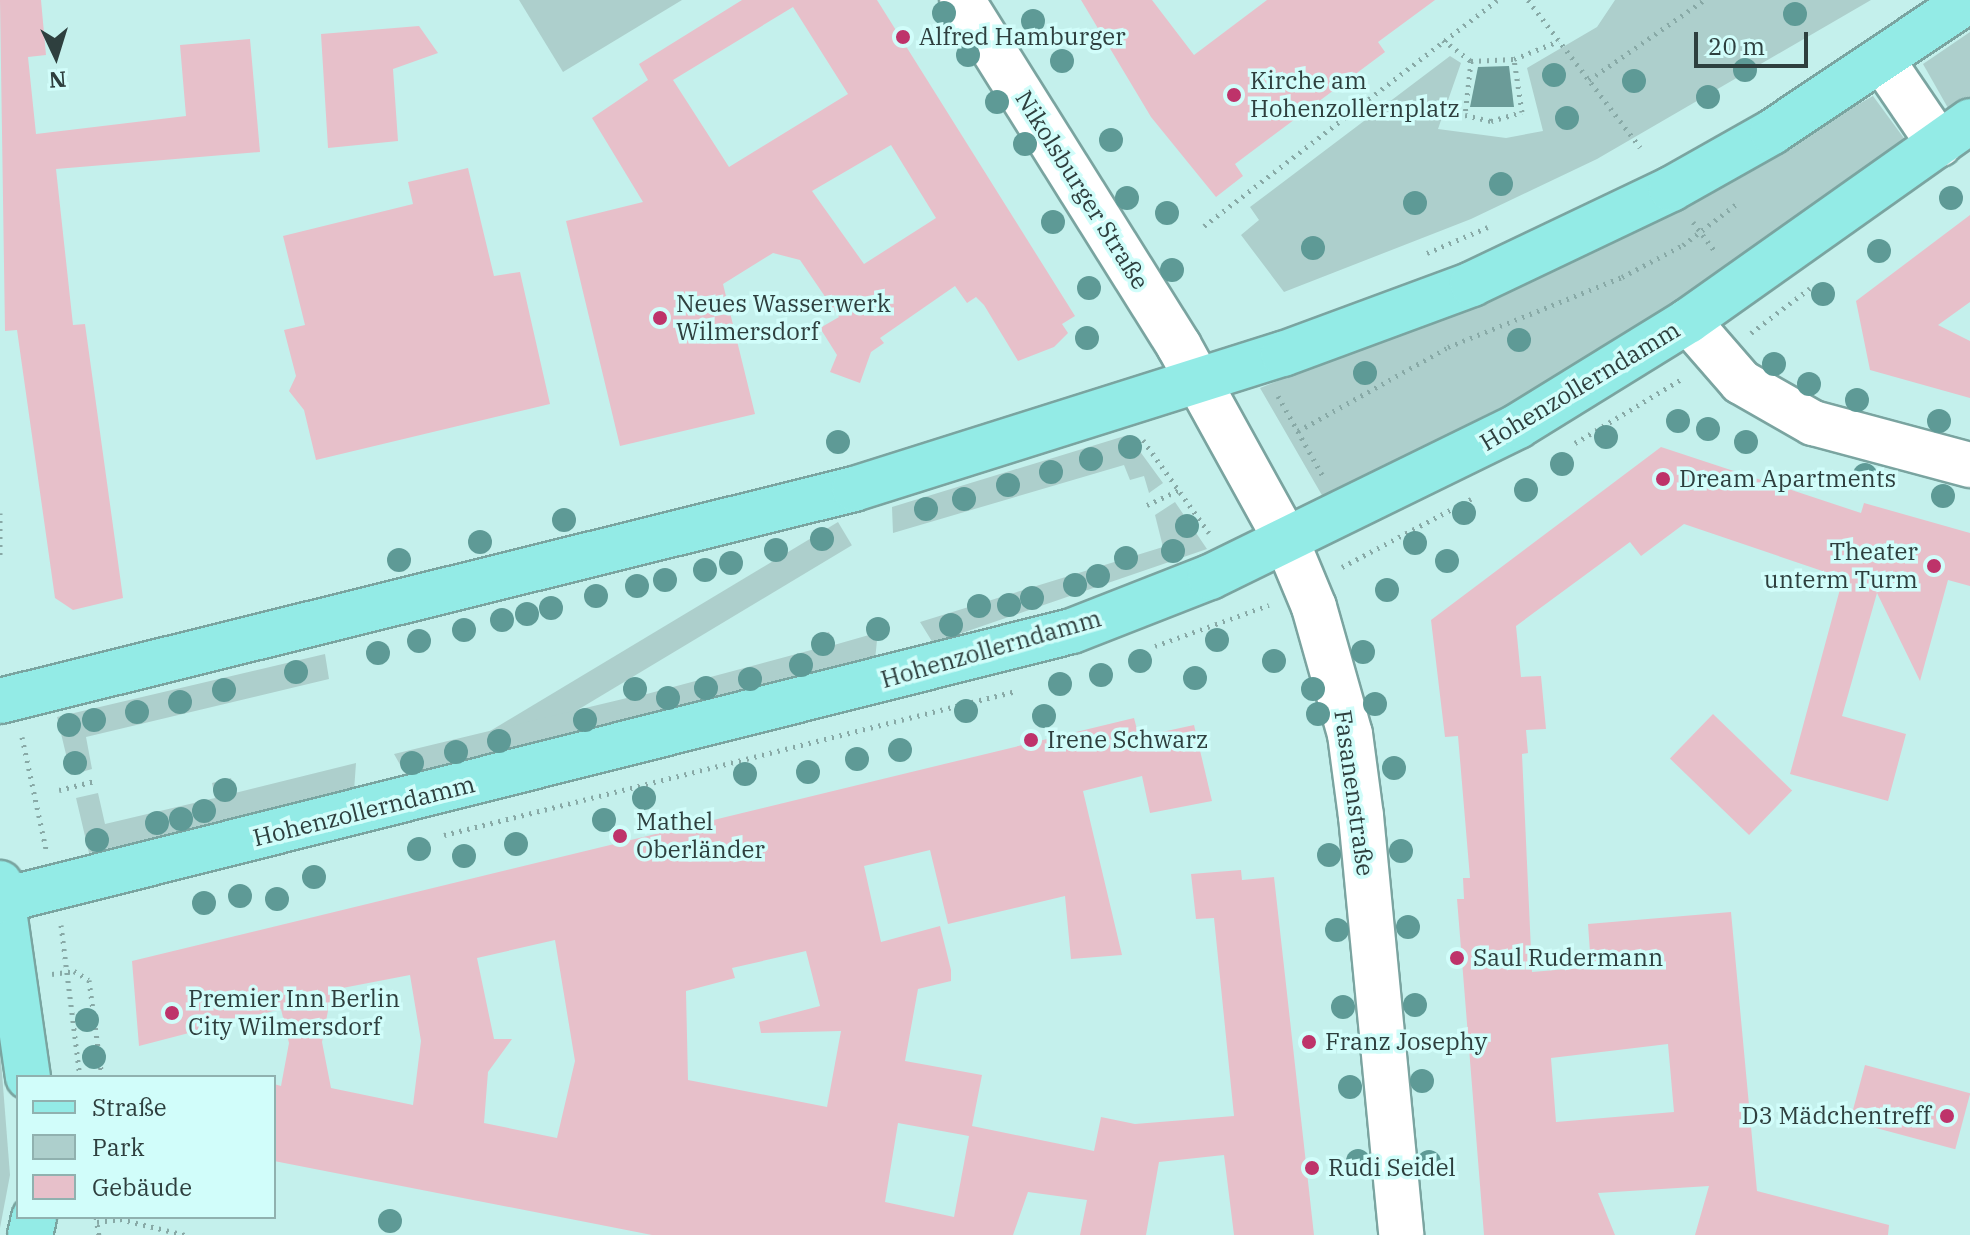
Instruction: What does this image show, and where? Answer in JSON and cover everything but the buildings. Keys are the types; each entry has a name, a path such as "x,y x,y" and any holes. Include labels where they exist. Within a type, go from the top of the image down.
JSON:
{"main road":[{"path":"10,713 854,489 1198,381 1472,284 1567,242 1772,132 1969,0"},
{"name":"Hohenzollerndamm","path":"1,895 1072,631 1287,542 1518,426 1688,321 1954,133"},
{"path":"1,895 28,1075"}],"street":[{"name":"Nikolsburger Straße","path":"962,0 1198,381"},
{"path":"1882,60 1954,133"},
{"path":"1688,321 1741,382 1813,423 1970,465"},
{"name":"Fasanenstraße","path":"1198,381 1287,542 1320,623 1350,734 1401,1235"}],"path":[{"path":"1204,226 1497,0"},
{"path":"1528,0 1640,147"},
{"path":"1589,80 1704,0"},
{"path":"1443,40 1471,61 1514,59 1559,41"},
{"path":"1471,61 1465,115 1491,121 1522,112 1514,59"},
{"path":"1632,160 1645,153"},
{"path":"1688,213 1721,260"},
{"path":"1298,431 1448,347 1622,277 1715,219"},
{"path":"1420,256 1501,222"},
{"path":"1271,384 1333,493"},
{"path":"1138,433 1215,542"},
{"path":"1147,505 1179,490"},
{"path":"0,513 0,556"},
{"path":"10,713 49,863"},
{"path":"59,790 95,781"},
{"path":"74,971 89,980 102,1075"},
{"path":"70,979 80,1075"},
{"path":"96,1219 99,1235"},
{"path":"124,1219 185,1235"}],"green space":[{"path":"519,0 682,0 563,72"},
{"path":"1615,0 1871,0 1597,159 1471,219 1284,292 1241,235 1259,220 1250,207 1450,56 1461,63 1438,129 1506,138 1543,131 1527,68 1597,27"},
{"path":"1970,32 1970,97 1948,108 1923,64"},
{"path":"1873,96 1906,141 1728,270 1537,389 1323,497 1260,388 1577,260"},
{"path":"1128,435 1163,483 1149,493 1144,476 1130,480 1124,465 893,533 892,507"},
{"path":"1175,502 1207,549 933,643 920,622 1163,547 1155,515"},
{"path":"838,522 852,545 440,792 427,769"},
{"path":"879,621 875,660 407,777 394,754 627,698 623,686 639,680 643,695 815,649 813,638 829,632 834,645 869,635 868,624"},
{"path":"325,654 329,679 86,737 92,769 71,775 57,717"},
{"path":"356,763 354,791 89,853 76,798 98,793 105,824 215,798 212,783 231,778 235,793"},
{"path":"0,1048 10,1175 0,1228"}],"shaded area":[{"path":"1509,66 1514,107 1470,107 1478,67"}],"place":[{"name":"Alfred Hamburger","path":"903,37"},
{"name":"Kirche am Hohenzollernplatz","path":"1234,95"},
{"name":"Neues Wasserwerk Wilmersdorf","path":"660,318"},
{"name":"Dream Apartments","path":"1663,479"},
{"name":"Theater unterm Turm","path":"1934,566"},
{"name":"Irene Schwarz","path":"1031,740"},
{"name":"Mathel Oberländer","path":"620,836"},
{"name":"Saul Rudermann","path":"1457,958"},
{"name":"Premier Inn Berlin City Wilmersdorf","path":"172,1013"},
{"name":"Franz Josephy","path":"1309,1042"},
{"name":"D3 Mädchentreff","path":"1947,1116"},
{"name":"Rudi Seidel","path":"1312,1168"}]}
